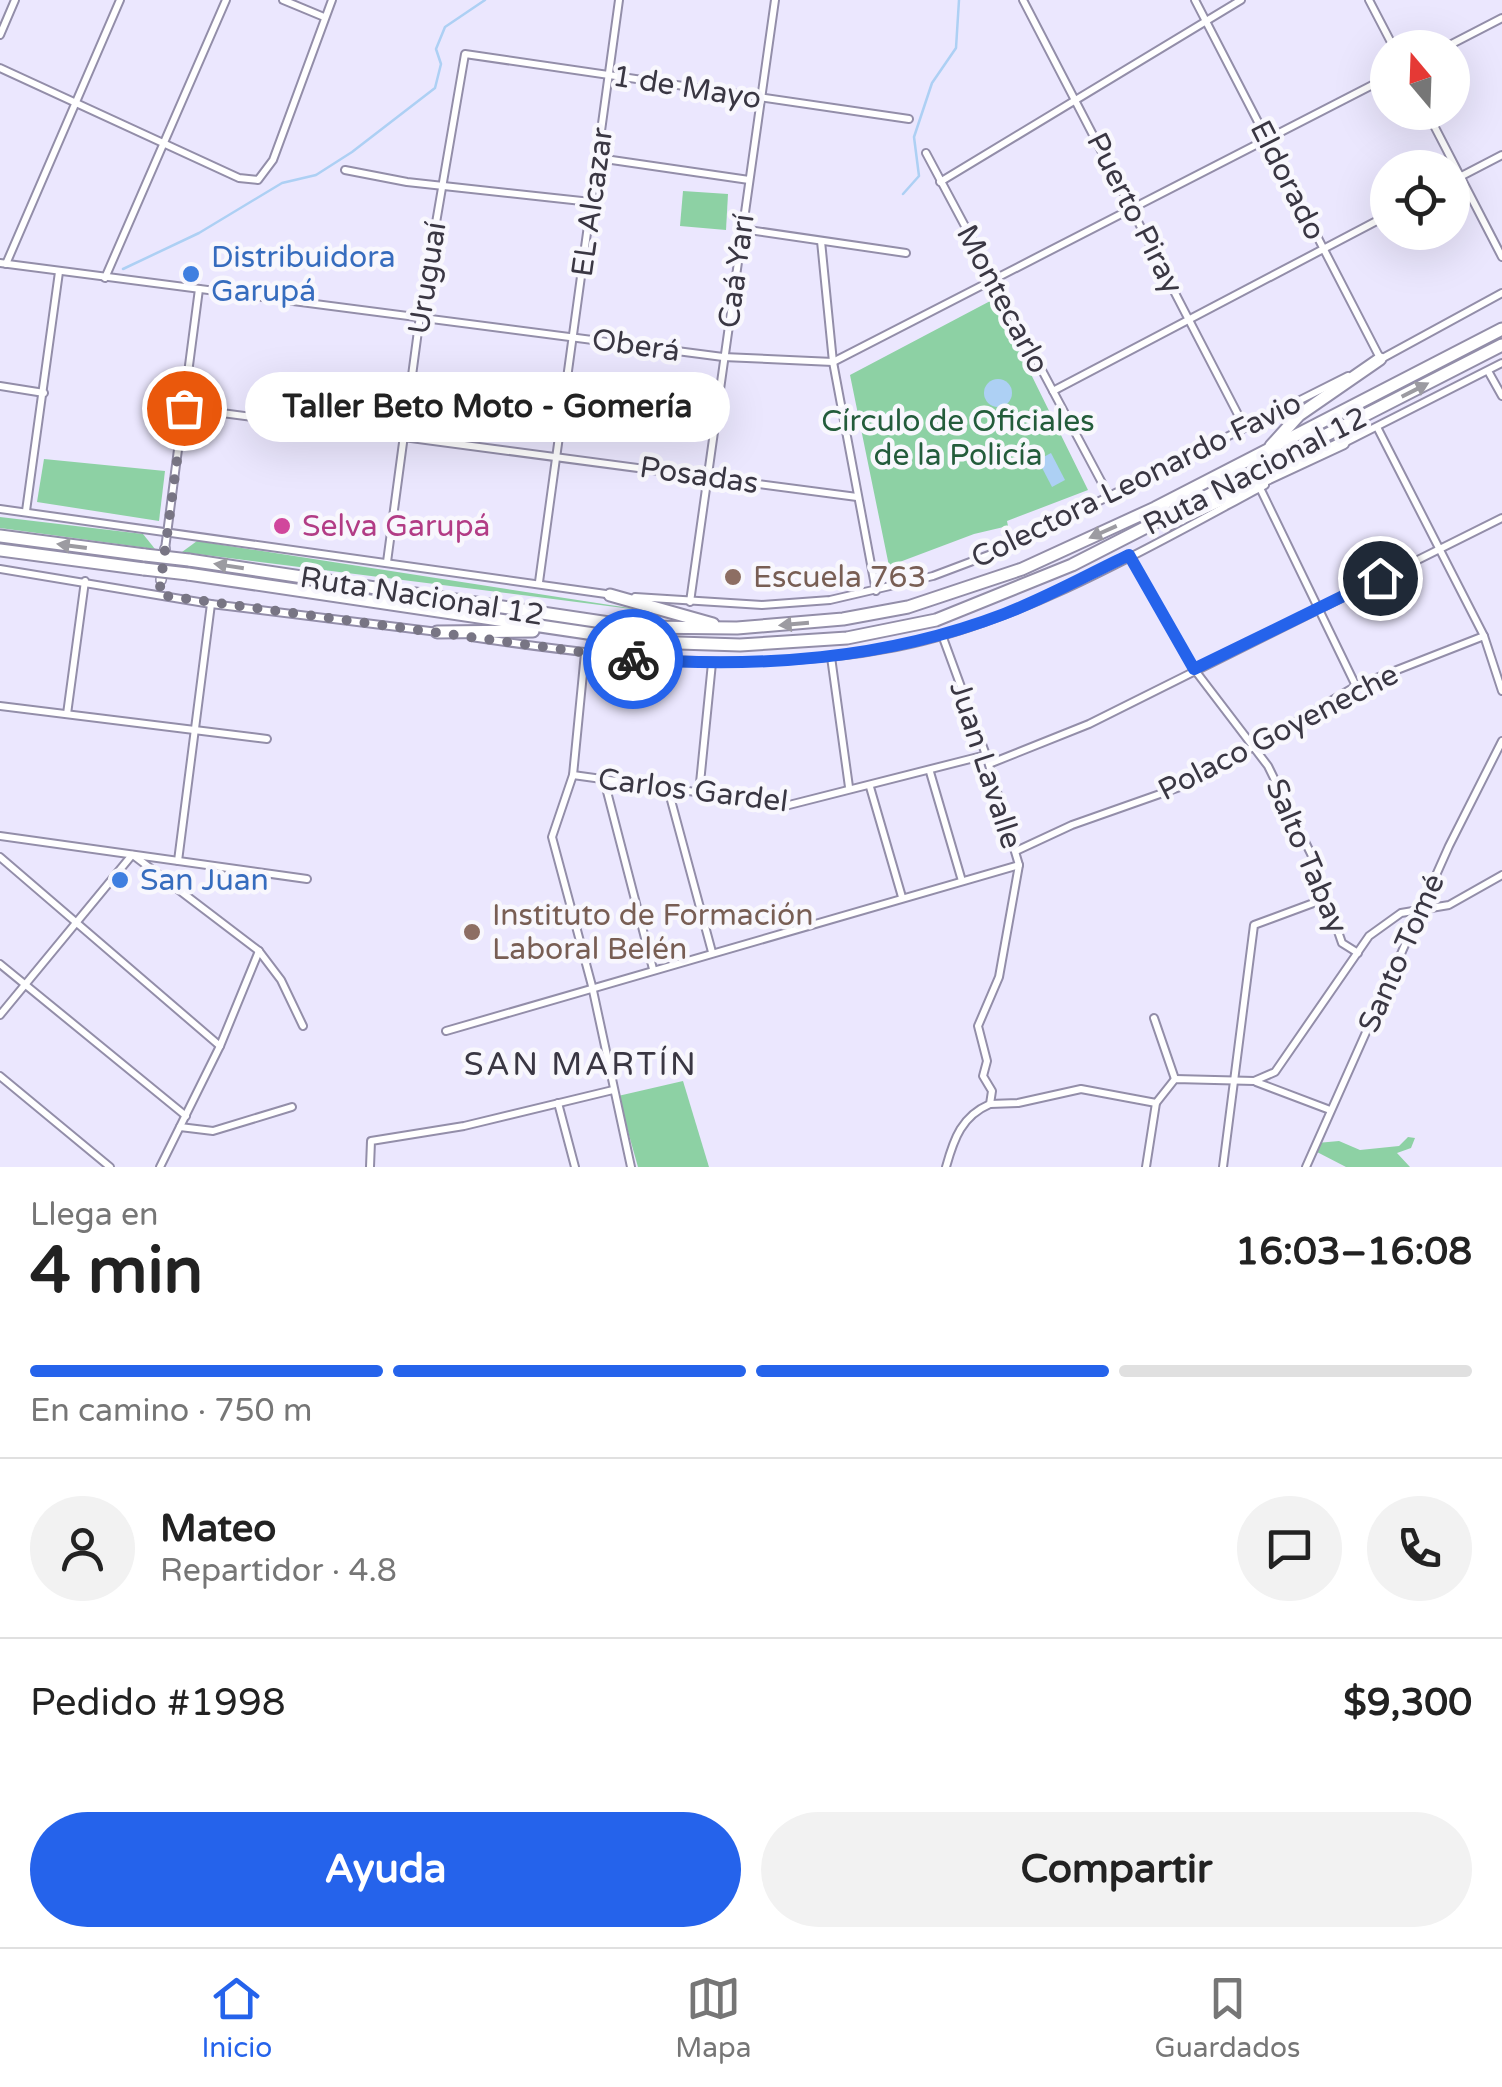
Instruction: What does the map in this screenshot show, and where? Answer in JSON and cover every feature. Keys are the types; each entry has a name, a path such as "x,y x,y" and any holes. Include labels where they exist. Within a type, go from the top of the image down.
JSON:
{"highway":[{"name":"Ruta Nacional 12","path":"0,550 188,567 636,627 737,628 859,616 908,608 981,585 1155,508 1502,329"},
{"name":"Ruta Nacional 12","path":"188,567 686,645 786,644 847,638 936,620 990,601 1111,546 1502,345"},
{"path":"1266,452 1299,415 1380,359"},
{"path":"1111,546 1156,530 1343,443"},
{"name":"Ruta Nacional 12","path":"0,536 144,562"},
{"path":"610,595 737,628"},
{"path":"437,632 590,632"}],"street":[{"path":"0,35 16,0"},
{"path":"3,263 120,0"},
{"path":"105,278 226,0"},
{"path":"283,0 324,18"},
{"path":"0,68 249,182 267,174 332,0"},
{"name":"EL Alcazar","path":"539,582 619,0"},
{"name":"Caá Yarí","path":"690,602 775,0"},
{"name":"Puerto Piray","path":"1023,0 1245,428"},
{"name":"Eldorado","path":"1195,0 1380,359"},
{"path":"940,182 1241,0"},
{"path":"1369,0 1385,30"},
{"path":"1470,35 1502,18"},
{"name":"1 de Mayo","path":"465,54 909,119"},
{"name":"Uruguaí","path":"387,562 420,316 465,54"},
{"name":"Oberá","path":"3,263 723,357 833,362 1370,86"},
{"name":"Montecarlo","path":"926,153 1110,496"},
{"path":"1470,172 1502,155"},
{"path":"598,158 749,180"},
{"path":"345,170 591,202"},
{"path":"1470,203 1502,257"},
{"path":"1053,391 1370,225"},
{"path":"742,230 906,253"},
{"path":"822,241 833,362 876,591"},
{"path":"26,512 59,272"},
{"path":"159,595 199,289"},
{"name":"Colectora Leonardo Favio","path":"610,595 762,605 876,591 933,576 1002,550 1502,293"},
{"path":"0,569 212,604 585,652 712,663 830,657 942,635 1006,614 1502,363"},
{"path":"1488,370 1502,396"},
{"path":"0,386 44,393"},
{"name":"Posadas","path":"184,408 857,496"},
{"path":"1377,427 1499,662 1502,691"},
{"path":"1260,488 1356,686"},
{"path":"0,508 610,595"},
{"name":"Carlos Gardel","path":"572,775 788,805 824,799 849,787 870,787 988,760 1089,724 1502,518"},
{"name":"Salto Tabay","path":"1129,555 1194,669 1284,796 1342,943 1358,953"},
{"path":"67,714 85,581"},
{"path":"178,861 212,604"},
{"name":"Juan Lavalle","path":"942,635 988,760 1019,865 999,978 978,1026 986,1061 983,1076 992,1091 990,1104"},
{"name":"Polaco Goyeneche","path":"1016,851 1072,825 1194,782 1356,686 1484,636"},
{"path":"585,652 572,775 552,836 592,986 631,1167"},
{"path":"830,657 849,787"},
{"path":"699,793 712,663"},
{"path":"0,706 267,739"},
{"name":"Santo Tomé","path":"1306,1167 1420,912 1502,741"},
{"path":"930,772 962,881"},
{"path":"604,780 653,969"},
{"path":"870,787 902,897"},
{"path":"668,789 712,952"},
{"path":"0,836 306,879"},
{"path":"0,1015 132,855"},
{"path":"132,855 260,951 281,980 303,1026"},
{"path":"0,857 220,1046"},
{"path":"446,1031 1019,865"},
{"path":"1254,1081 1284,1062 1358,953 1388,920 1449,905 1502,875"},
{"path":"1223,1167 1254,925 1327,898"},
{"path":"160,1167 220,1046 260,951"},
{"path":"0,964 186,1116"},
{"path":"1154,1018 1176,1078"},
{"path":"0,1076 110,1167"},
{"path":"1176,1078 1254,1081 1330,1110"},
{"path":"1146,1167 1156,1103 1176,1078"},
{"path":"370,1167 371,1141 464,1126 613,1090"},
{"path":"946,1167 961,1125 974,1111 990,1104 1018,1103 1082,1090 1156,1103"},
{"path":"558,1103 575,1167"},
{"path":"180,1127 213,1131 292,1106"}],"green space":[{"path":"683,191 728,194 726,230 680,226"},
{"name":"Círculo de Oficiales de la Policía","path":"994,299 1088,490 1007,521 1008,526 974,534 889,566 850,375"},
{"path":"44,459 165,471 159,521 37,502"},
{"path":"0,517 143,534 155,549 0,528"},
{"path":"197,541 655,612 182,552"},
{"path":"683,1081 709,1167 638,1167 618,1096"},
{"path":"1408,1137 1415,1138 1411,1148 1397,1153 1410,1167 1346,1167 1317,1152 1317,1143 1339,1141 1360,1150 1399,1146"}],"water":[{"path":"998,379 1008,383 1012,393 1008,403 998,407 988,403 984,393 988,383"},
{"path":"1051,453 1065,480 1052,487 1038,460"}],"waterway":[{"path":"123,269 199,233 282,183 316,175 352,152 435,88 441,64 436,49 445,27 485,0"},
{"path":"903,194 919,176 914,137 932,83 956,48 959,0"}],"way so far":[{"path":"184,408 159,595 633,659"}],"place":[{"name":"Distribuidora Garupá","path":"191,274"},
{"name":"Taller Beto Moto - Gomería","path":"184,408"},
{"name":"Selva Garupá","path":"282,526"},
{"name":"Escuela 763","path":"733,577"},
{"name":"San Juan","path":"120,880"},
{"name":"Instituto de Formación Laboral Belén","path":"472,932"}],"district":[{"name":"SAN MARTÍN","path":"581,1064"}],"route":[{"path":"633,659 760,662 897,647 1006,614 1129,555 1194,669 1380,578"}]}
